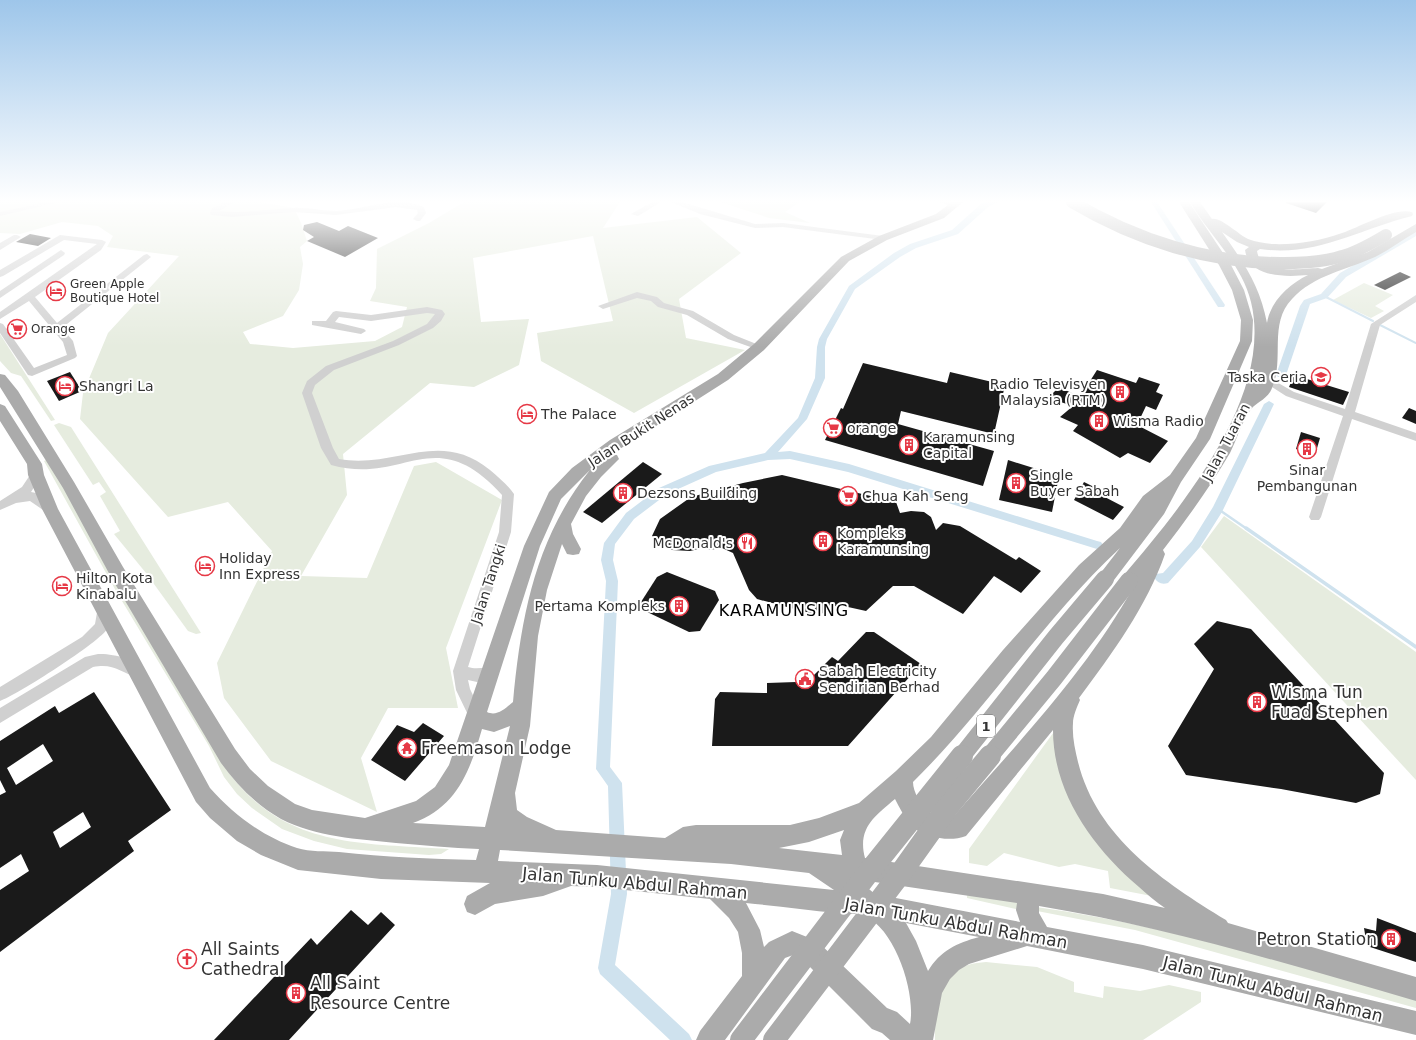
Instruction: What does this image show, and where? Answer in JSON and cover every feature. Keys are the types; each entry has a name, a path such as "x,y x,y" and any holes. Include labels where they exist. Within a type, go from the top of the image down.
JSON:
{"main road":[{"name":"Jalan Bukit Nenas","path":"363,829 422,809 442,794 458,770 532,546 550,506 561,489 577,472 596,457 723,378 759,347 844,259 860,251"},
{"name":"Jalan Bukit Nenas","path":"484,871 518,737 529,636 538,590 563,523 588,480 598,470 634,444 689,411 745,372 788,330 850,264 873,251"},
{"path":"1185,251 1202,255 1245,261 1305,262 1336,258 1356,251"},
{"name":"Jalan Tuaran","path":"741,1040 868,873 1056,637 1105,580 1158,510 1175,479 1203,439 1246,341 1247,320 1238,290 1219,251"},
{"path":"1221,251 1242,254 1282,255 1321,251"},
{"path":"1224,251 1276,311"},
{"name":"Jalan Tuaran","path":"774,1040 900,874 947,808 1054,678 1129,581 1160,544 1208,477 1246,406 1260,360 1262,341 1261,317 1258,303 1250,283 1224,251"},
{"path":"1251,251 1254,260 1268,270 1300,273 1326,270"},
{"path":"1246,406 1267,387 1272,332 1276,311 1287,296 1298,286 1326,270 1377,251"},
{"path":"0,378 10,391 69,486 117,572 228,756 243,776 260,793 288,811 312,821 363,829 492,839 556,841 731,853 856,868 1034,894 1103,905 1229,934 1416,989"},
{"name":"Jalan Tunku Abdul Rahman","path":"0,409 34,464 36,475 50,508 204,795 217,811 245,833 269,847 298,859 316,862 381,868 572,874 871,905 1143,957 1416,1023"},
{"path":"871,905 856,868 851,840 858,820 866,810 903,778 938,744 1010,656 1084,570 1126,532 1150,500 1175,479"},
{"path":"563,523 565,534 573,549"},
{"path":"903,778 903,793 921,820 939,828 958,828 1072,692 1130,610 1151,571 1160,544"},
{"path":"511,612 539,553 542,550 553,548"},
{"path":"1072,692 1063,722 1063,743 1074,788 1101,833 1124,860 1168,897 1229,934"},
{"path":"476,716 484,723 491,724 502,722 521,707"},
{"path":"505,786 507,813 511,820 516,824 556,841"},
{"path":"668,849 682,839 697,837 712,836 762,838 791,836 830,824 866,810"},
{"path":"812,863 841,881 894,925 908,949 917,974 924,1014"},
{"path":"476,904 485,896 498,891 550,884 572,874"},
{"path":"717,890 736,906 752,935 755,956 754,981"},
{"path":"920,1040 928,993 948,963 961,954 1033,935 1026,909 1028,900 1034,894"},
{"path":"709,1040 777,950 792,943 809,949 887,1030"},
{"path":"887,1030 888,1021 909,1040"}],"street":[{"path":"0,274 38,251"},
{"path":"43,251 87,256"},
{"path":"0,316 30,297 93,251"},
{"path":"0,295 68,254"},
{"path":"56,328 148,257"},
{"path":"603,306 637,295 654,299 661,305 690,313 731,337 759,347"},
{"path":"0,326 32,373 72,356 68,341 30,297"},
{"path":"1315,517 1376,324 1416,298"},
{"name":"Jalan Tangki","path":"329,324 336,314 371,318 427,310 438,312 440,314 438,319 430,326 396,343 330,368 311,383 307,393 327,448 335,462 357,466 378,465 431,453 444,454 472,463 486,471 508,494 503,540 460,671 463,690 476,716"},
{"path":"316,323 329,324 361,331"},
{"path":"1267,387 1272,391 1290,394 1416,437"},
{"path":"4,503 31,486 36,475"},
{"path":"4,503 29,495 50,508"},
{"path":"0,695 80,646 102,626 104,611"},
{"path":"80,646 77,654 83,661 101,658 112,659 139,672"},
{"path":"0,716 90,661"},
{"path":"53,663 66,664 68,668 62,678"},
{"path":"460,671 477,676 489,673"}],"shaded area":[{"path":"135,251 301,251 303,264 299,290 283,316 243,332 250,344 293,348 375,341 402,327 407,307 370,301 376,288 377,251 514,251 473,258 481,322 529,319 519,365 474,387 430,383 343,454 347,495 301,576 367,578 414,466 436,462 502,500 446,648 458,708 388,708 361,758 377,812 271,761 224,698 217,663 272,551 228,502 168,517 80,419 83,393 108,333 179,256"},
{"path":"596,251 738,251 741,253 679,299 686,338 745,350 634,413 541,361 537,333 613,321"},
{"path":"1364,283 1393,295 1375,306 1384,311 1371,318 1333,300"},
{"path":"0,334 55,420 51,421 21,376 11,373 0,361"},
{"path":"59,423 71,427 201,633 196,634 188,631 146,573 114,534 120,531 100,496 106,492 99,482 93,485 54,425"},
{"path":"48,459 229,773 251,798 275,816 301,829 328,837 387,845 449,849 441,854 429,855 347,849 314,841 282,829 252,808 237,794 224,777 209,746 116,591 44,461"},
{"path":"1224,516 1416,652 1416,780 1201,547"},
{"path":"1056,729 1070,785 1157,897 1110,888 1108,871 1075,864 1059,867 1004,853 987,866 969,863 969,849"},
{"path":"967,893 1020,903 1020,910 967,898"},
{"path":"1036,907 1132,924 1228,947 1416,1000 1416,1008 1135,930 1037,911"},
{"path":"986,962 1037,967 1074,982 1074,992 1103,998 1104,986 1140,991 1169,985 1201,992 1201,1002 1143,1040 935,1040 935,1024 938,1005 947,980 952,974 964,967"}],"building":[{"path":"330,251 356,251 345,257"},
{"path":"1400,272 1411,277 1385,290 1374,285"},
{"path":"863,363 947,383 950,372 1005,385 994,434 901,411 898,424 994,451 983,486 825,440 841,408 843,409"},
{"path":"1097,370 1136,383 1139,377 1160,384 1156,392 1163,395 1156,410 1146,406 1137,425 1168,441 1150,463 1128,453 1120,458 1073,431 1078,425 1060,417 1073,406 1048,398 1059,387 1080,397"},
{"name":"Shangri La","path":"70,372 82,391 59,401 47,381"},
{"path":"1294,375 1349,392 1343,405 1289,387"},
{"path":"1409,408 1416,411 1416,424 1402,418"},
{"name":"Sinar Pembangunan","path":"1301,432 1320,438 1315,455 1296,449"},
{"path":"1008,460 1059,476 1052,512 999,500"},
{"name":"Dezsons Building","path":"643,462 662,474 602,523 583,512"},
{"name":"Kompleks Karamunsing","path":"782,475 896,502 900,513 911,511 924,512 931,517 936,530 943,523 960,526 1016,560 1019,557 1041,571 1021,593 994,576 963,614 914,586 893,586 866,611 839,605 828,609 826,613 813,614 757,599 749,590 733,553 722,548 709,550 707,547 690,551 672,550 652,536 660,519 691,497 743,483"},
{"path":"1084,482 1100,490 1099,494 1124,507 1113,520 1074,500"},
{"name":"Pertama Kompleks","path":"667,572 715,591 719,600 700,631 689,632 643,610 641,602 657,577"},
{"name":"Wisma Tun Fuad Stephen","path":"1217,621 1251,629 1384,773 1380,794 1356,803 1281,789 1186,775 1168,746 1214,669 1194,644"},
{"path":"866,632 874,632 921,664 848,746 712,746 715,699 720,692 767,693 767,683 796,682 814,675 832,657 838,661"},
{"path":"94,692 171,810 128,841 134,851 0,952 0,890 29,871 21,854 0,868 0,795 6,792 0,780 0,741 55,706 59,713","holes":["43,744 53,761 16,785 7,768","83,812 91,827 60,848 53,832"]},
{"name":"Freemason Lodge","path":"423,723 444,736 405,781 371,760 397,725 414,732"},
{"name":"All Saint Resource Centre","path":"351,910 368,925 381,912 395,925 289,1040 214,1040 311,938 317,945"},
{"name":"Petron Station","path":"1377,918 1416,933 1416,962 1367,946 1364,928 1376,931"}],"waterway":[{"path":"768,456 802,419 820,378 821,347 823,339 852,288 905,251"},
{"path":"1186,251 1221,305"},
{"path":"1281,375 1304,306 1307,302 1324,296 1343,275 1386,251"},
{"path":"1324,296 1373,321"},
{"path":"1380,325 1416,343"},
{"path":"1160,577 1164,580 1196,544 1218,509 1269,404"},
{"path":"768,456 790,455 849,468 1097,545"},
{"path":"683,1040 606,968 619,894 615,783 603,769 612,581 607,560 610,543 630,516 663,491 713,469 768,456"},
{"path":"1218,509 1247,529"},
{"path":"1246,528 1416,647"}],"place":[{"name":"Green Apple Boutique Hotel","path":"56,291"},
{"name":"Orange","path":"17,329"},
{"name":"Taska Ceria","path":"1321,377"},
{"name":"Shangri La","path":"65,386"},
{"name":"Radio Televisyen Malaysia (RTM)","path":"1120,392"},
{"name":"The Palace","path":"527,414"},
{"name":"Wisma Radio","path":"1099,421"},
{"name":"orange","path":"833,428"},
{"name":"Karamunsing Capital","path":"909,445"},
{"name":"Sinar Pembangunan","path":"1307,449"},
{"name":"Single Buyer Sabah","path":"1016,483"},
{"name":"Dezsons Building","path":"623,493"},
{"name":"Chua Kah Seng","path":"848,496"},
{"name":"Kompleks Karamunsing","path":"823,541"},
{"name":"McDonald's","path":"747,543"},
{"name":"Holiday Inn Express","path":"205,566"},
{"name":"Hilton Kota Kinabalu","path":"62,586"},
{"name":"Pertama Kompleks","path":"679,606"},
{"name":"Sabah Electricity Sendirian Berhad","path":"805,679"},
{"name":"Wisma Tun Fuad Stephen","path":"1257,702"},
{"name":"Freemason Lodge","path":"407,748"},
{"name":"Petron Station","path":"1391,939"},
{"name":"All Saints Cathedral","path":"187,959"},
{"name":"All Saint Resource Centre","path":"296,993"}],"district":[{"name":"KARAMUNSING","path":"784,610"}]}
